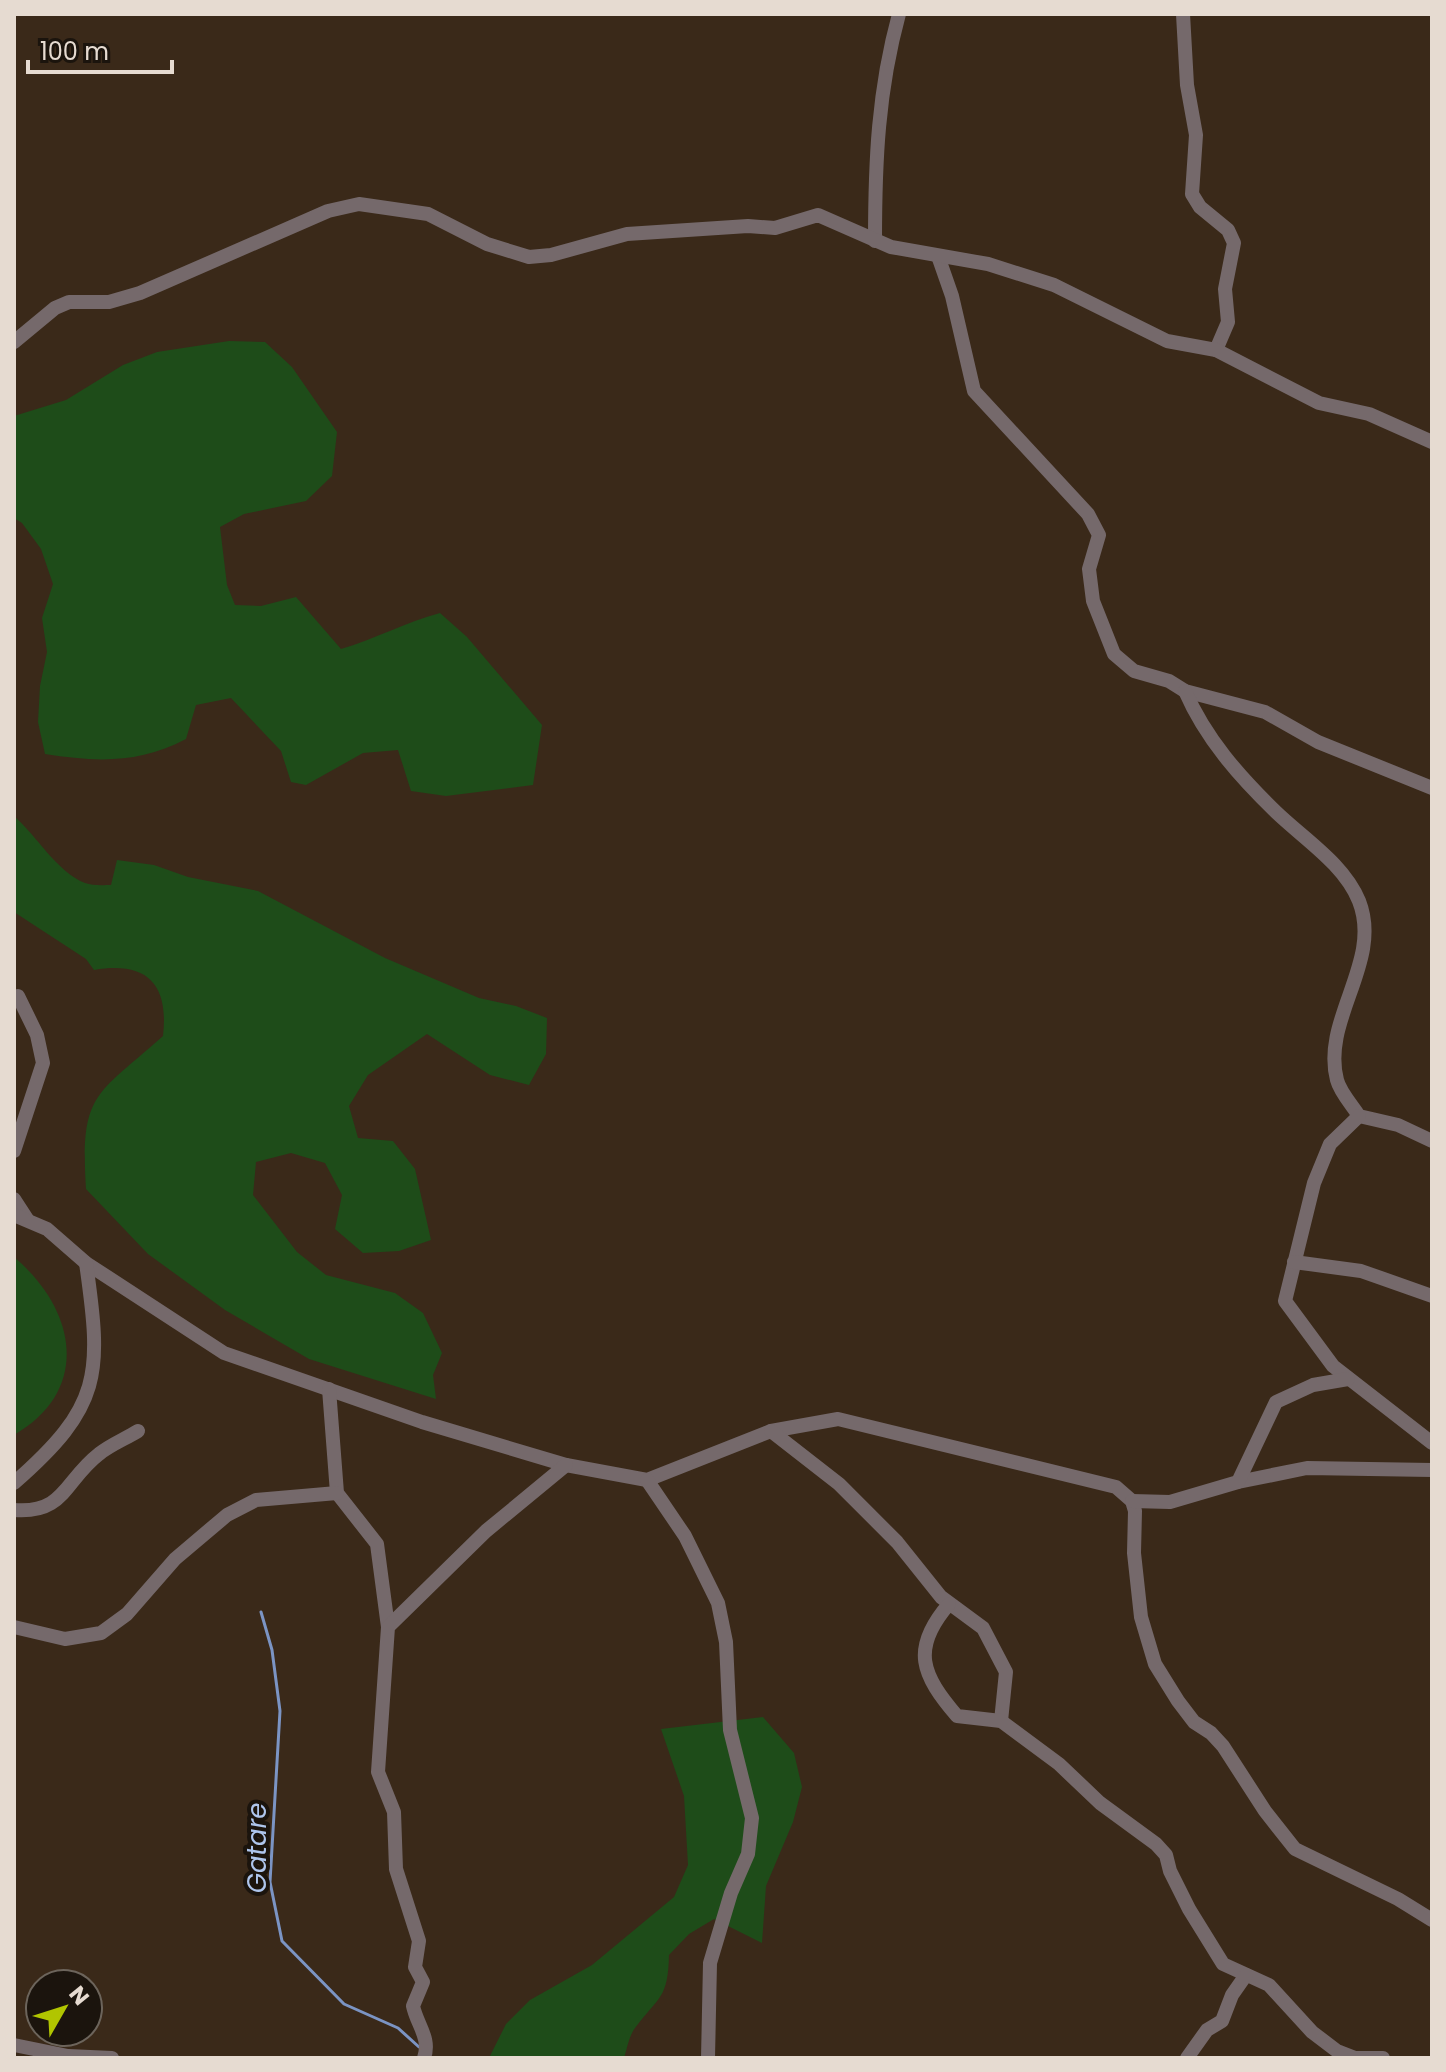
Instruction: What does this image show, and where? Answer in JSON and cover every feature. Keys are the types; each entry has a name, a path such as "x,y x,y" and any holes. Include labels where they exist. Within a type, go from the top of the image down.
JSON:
{"street":[{"path":"875,241 875,172 883,71 899,14"},
{"path":"1183,14 1187,85 1196,135 1192,194 1200,207 1228,230 1234,243 1225,289 1228,322 1216,350"},
{"path":"14,342 55,308 69,302 109,302 140,293 328,211 359,204 428,214 487,244 529,257 551,255 627,234 748,226 775,228 818,215 875,241 988,264 1054,285 1167,341 1216,350 1319,403 1369,414 1432,442"},
{"path":"938,256 952,296 974,391 1088,514 1099,535 1089,569 1090,589 1098,620 1114,654 1134,671 1169,681 1185,691 1265,712 1318,742 1432,788"},
{"path":"1185,691 1195,715 1234,770 1321,852 1359,902 1363,928 1357,978 1340,1017 1334,1060 1337,1083 1359,1116 1398,1125 1432,1141"},
{"path":"14,1151 43,1063 37,1035 18,996"},
{"path":"1359,1116 1330,1144 1314,1183 1285,1301 1313,1342 1348,1379 1432,1443"},
{"path":"14,1199 20,1217 62,1240 86,1263 224,1353 566,1465 647,1480 771,1431 838,1419 1116,1487 1132,1501 1170,1502 1238,1482 1307,1468 1432,1470"},
{"path":"1294,1262 1361,1271 1432,1296"},
{"path":"14,1483 65,1435 88,1395 95,1324 86,1263"},
{"path":"1238,1482 1276,1402 1313,1385 1348,1379"},
{"path":"329,1389 337,1493 377,1544 388,1627 378,1772 394,1812 396,1869 419,1941 415,1967 423,1982 413,2006 426,2040 424,2058"},
{"path":"14,1510 37,1512 53,1505 98,1455 138,1431"},
{"path":"771,1431 839,1484 897,1542 949,1604 983,1628 1006,1672 1001,1721"},
{"path":"388,1627 486,1531 566,1465"},
{"path":"647,1480 685,1536 718,1603 726,1642 730,1730 752,1818 748,1854 731,1893 710,1963 708,2058"},
{"path":"14,1627 65,1639 101,1633 127,1614 175,1559 227,1515 256,1500 337,1493"},
{"path":"1132,1501 1141,1617 1155,1664 1178,1701 1194,1722 1223,1746 1265,1811 1295,1849 1398,1899 1432,1920"},
{"path":"949,1604 926,1637 930,1685 957,1716 1001,1721 1059,1764 1100,1803 1156,1844 1166,1855 1176,1884 1214,1952 1233,1971 1269,1985 1312,2032 1337,2051 1355,2058 1383,2058"},
{"path":"1187,2058 1207,2030 1222,2021 1232,1995 1246,1975"},
{"path":"14,2045 68,2056 112,2058"}],"green space":[{"path":"229,341 265,342 292,367 337,432 332,476 306,501 244,514 220,527 227,585 235,605 261,606 296,597 341,649 440,613 467,637 542,725 533,785 446,796 411,791 398,750 363,753 306,785 291,782 281,751 231,698 196,705 186,739 151,753 117,759 82,759 45,754 38,722 40,686 47,652 42,618 53,584 41,549 22,523 14,518 14,416 66,400 123,365 157,352"},
{"path":"14,816 65,871 85,883 111,885 117,860 154,865 188,877 258,891 385,958 479,998 516,1006 547,1018 546,1054 529,1085 490,1075 427,1034 368,1075 349,1106 358,1138 393,1141 415,1169 431,1240 399,1251 363,1253 335,1229 342,1195 325,1163 291,1153 256,1162 253,1195 297,1252 326,1275 395,1293 423,1313 442,1353 433,1375 436,1399 309,1359 225,1310 148,1254 86,1189 86,1133 90,1114 108,1085 163,1036 162,1002 151,980 141,973 128,969 94,970 86,959 14,912"},
{"path":"14,1257 51,1300 62,1324 66,1349 65,1373 56,1396 39,1417 14,1435"},
{"path":"763,1717 794,1753 802,1787 793,1822 766,1886 762,1943 714,1919 689,1934 669,1955 667,1980 661,1996 633,2031 624,2058 489,2058 506,2024 530,2000 592,1965 674,1897 688,1865 684,1796 661,1729"}],"waterway":[{"name":"Gatare","path":"261,1612 272,1650 280,1711 270,1882 282,1941 344,2004 398,2028 419,2047"}]}
